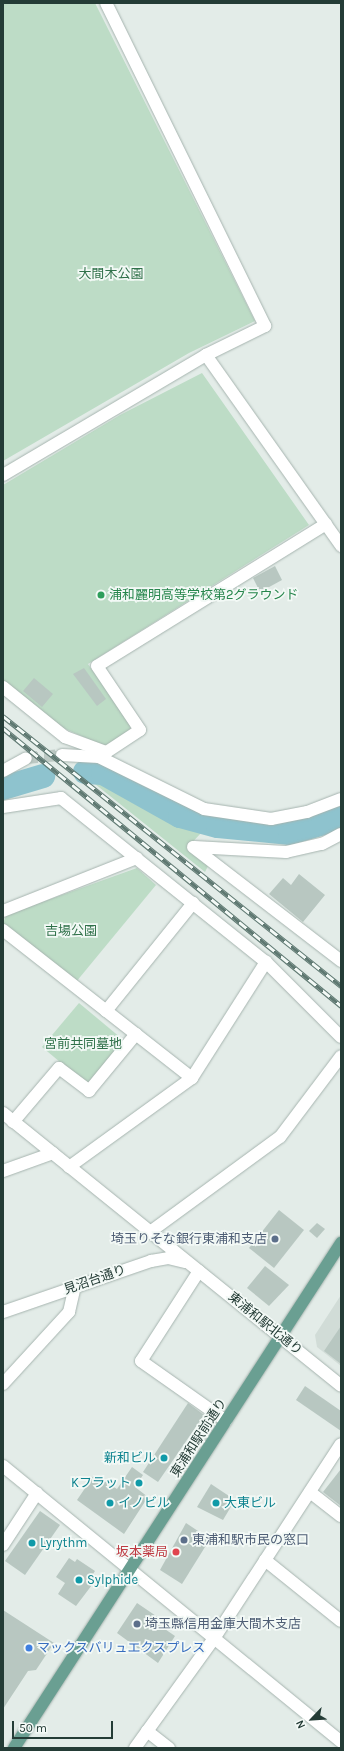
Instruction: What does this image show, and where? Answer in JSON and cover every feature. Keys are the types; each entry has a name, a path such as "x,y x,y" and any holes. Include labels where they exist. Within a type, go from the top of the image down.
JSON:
{"main road":[{"name":"東浦和駅前通り","path":"14,1748 282,1337 341,1243"}],"street":[{"path":"3,475 206,355 265,326 106,3"},
{"path":"206,355 341,546"},
{"path":"62,755 103,755 140,730 97,666 326,524"},
{"path":"3,687 65,737 103,755 204,809 271,819 306,812 341,799"},
{"path":"3,771 26,758"},
{"path":"3,807 61,798 193,902 266,962 341,1037"},
{"path":"341,834 322,844 286,852 193,847 341,961"},
{"path":"3,911 137,858"},
{"path":"106,1011 193,902"},
{"path":"3,930 192,1078"},
{"path":"69,1167 192,1078 266,962"},
{"path":"14,1122 59,1068 89,1091 136,1034"},
{"path":"150,1232 280,1138 341,1056"},
{"name":"東浦和駅北通り","path":"3,1113 341,1386"},
{"path":"3,1171 53,1153"},
{"name":"見沼台通り","path":"3,1312 151,1261 168,1258 189,1263"},
{"path":"199,1271 141,1361 226,1421"},
{"path":"3,1384 69,1312 74,1287"},
{"path":"135,1748 215,1637 341,1444"},
{"path":"3,1466 131,1567 341,1742"},
{"path":"310,1492 341,1516"},
{"path":"3,1545 37,1493"},
{"path":"266,1560 341,1620"},
{"path":"147,1731 169,1748"}],"shaded area":[{"path":"341,1295 341,1366 317,1347 315,1335"}],"green space":[{"name":"大間木公園","path":"95,3 255,321 189,353 3,461 3,4"},
{"name":"浦和麗明高等学校第2グラウンド","path":"202,373 309,525 88,664 130,725 131,732 104,746 63,728 3,680 3,485 120,415"},
{"path":"101,783 156,814 201,833 187,848 208,866 205,872 95,784"},
{"name":"吉場公園","path":"137,868 156,885 76,982 3,924 6,915"},
{"name":"宮前共同墓地","path":"79,1003 121,1038 122,1043 91,1082 84,1082 42,1047"}],"building":[{"path":"275,566 282,580 260,592 253,578"},
{"path":"84,668 106,699 97,706 73,674"},
{"path":"34,678 53,694 42,707 23,691"},
{"path":"299,874 325,895 303,922 269,894 283,878 291,885"},
{"path":"279,1210 304,1230 274,1268 249,1248"},
{"path":"317,1223 325,1229 317,1238 309,1231"},
{"path":"265,1266 289,1285 269,1306 247,1288"},
{"path":"341,1326 341,1364 324,1351"},
{"path":"305,1386 341,1411 341,1431 296,1400"},
{"path":"188,1403 204,1415 158,1482 143,1472"},
{"name":"イノビル","path":"132,1467 143,1475 135,1487 148,1497 124,1534 77,1500 94,1475 117,1489"},
{"path":"341,1469 341,1506 323,1492"},
{"name":"大東ビル","path":"211,1484 235,1500 223,1520 197,1507"},
{"name":"Lyrythm","path":"40,1511 60,1525 25,1575 5,1561"},
{"path":"186,1523 210,1539 182,1584 160,1570"},
{"name":"Sylphide","path":"69,1558 75,1562 77,1559 95,1571 93,1574 98,1577 76,1606 58,1594 65,1583 56,1577"},
{"path":"137,1603 162,1620 159,1625 175,1636 158,1663 117,1633"},
{"path":"3,1610 54,1643 36,1670 28,1671 3,1709"}],"waterway":[{"path":"85,772 103,773 180,816 218,826 290,833 341,818"},
{"path":"3,788 43,776"}],"tunnel":[{"path":"26,758 62,755"}],"railway":[{"path":"3,716 341,986"},
{"path":"3,728 341,1006"}],"place":[{"name":"浦和麗明高等学校第2グラウンド","path":"101,595"},
{"name":"埼玉りそな銀行東浦和支店","path":"275,1239"},
{"name":"新和ビル","path":"164,1458"},
{"name":"Kフラット","path":"139,1483"},
{"name":"イノビル","path":"110,1503"},
{"name":"大東ビル","path":"216,1503"},
{"name":"東浦和駅市民の窓口","path":"184,1540"},
{"name":"Lyrythm","path":"32,1543"},
{"name":"坂本薬局","path":"176,1552"},
{"name":"Sylphide","path":"79,1580"},
{"name":"埼玉縣信用金庫大間木支店","path":"137,1624"},
{"name":"マックスバリュエクスプレス","path":"29,1648"}]}
